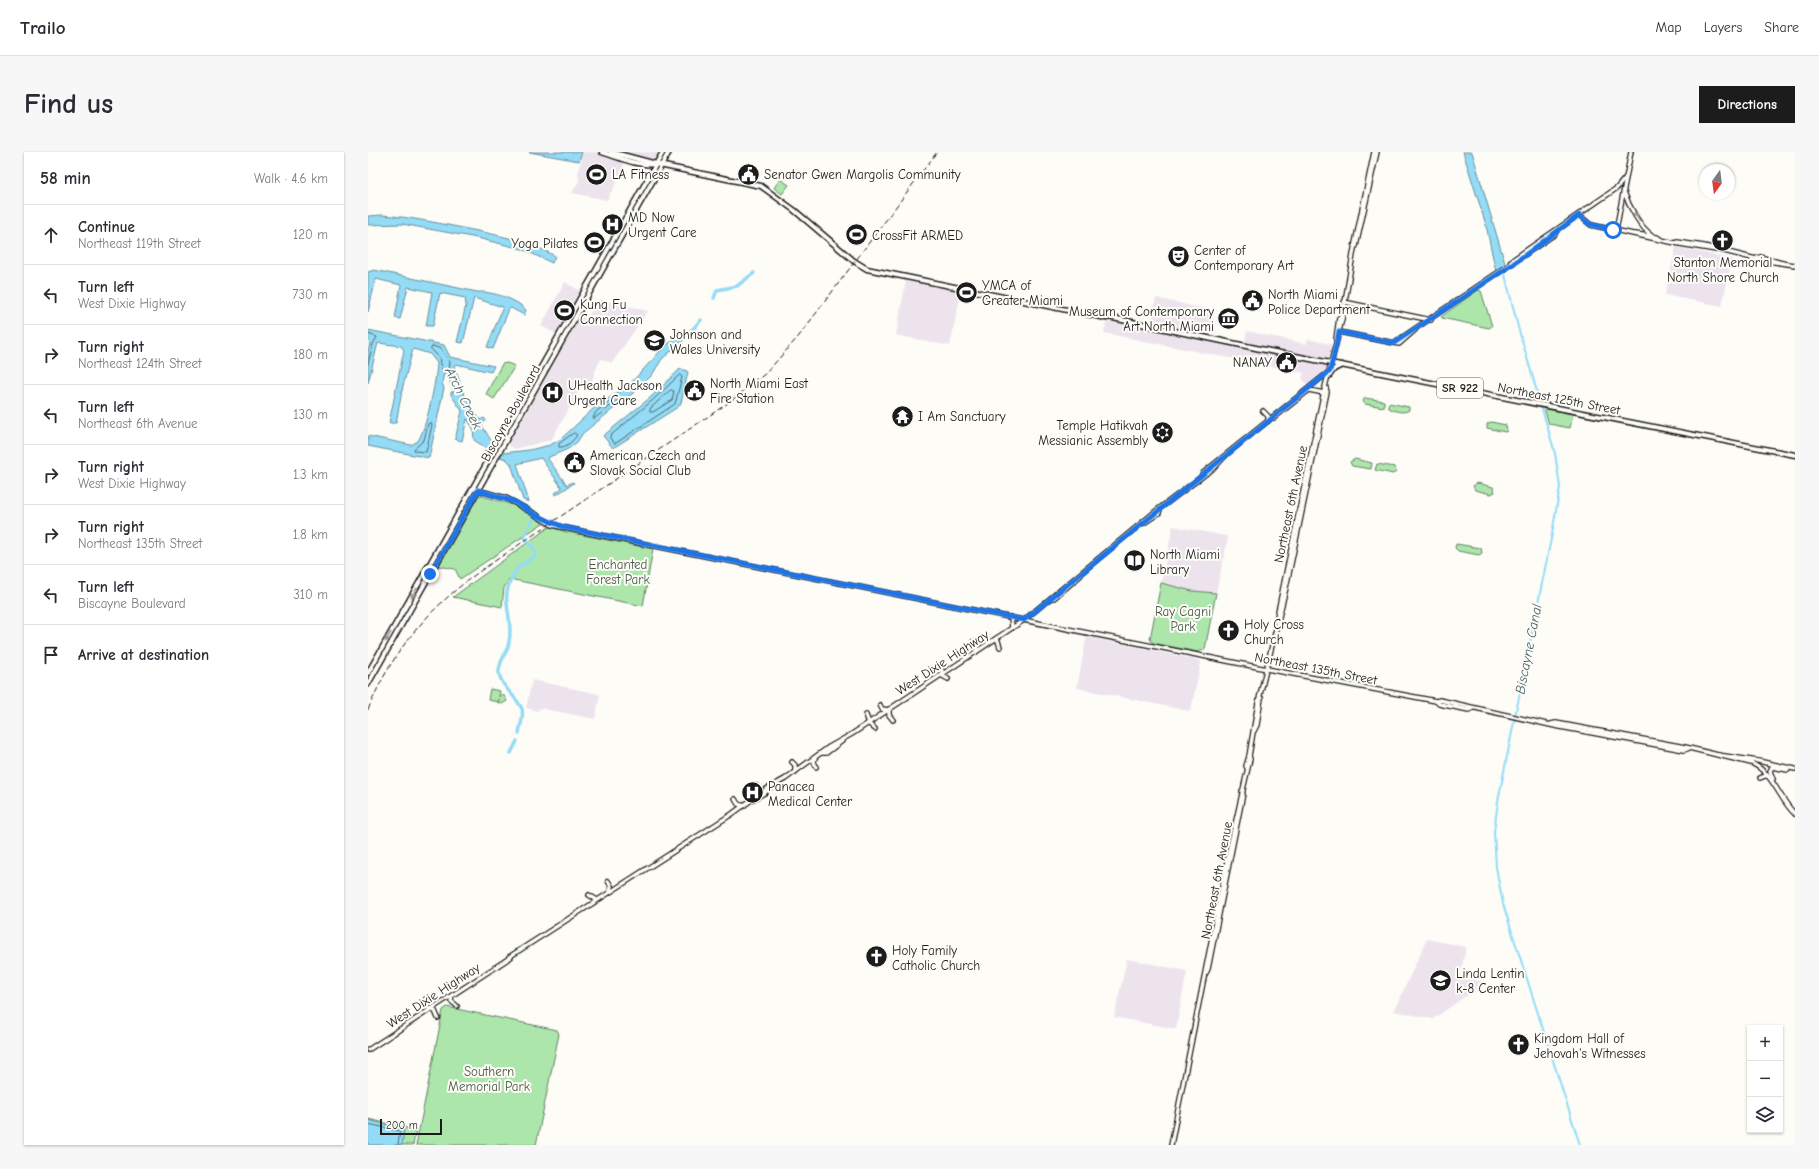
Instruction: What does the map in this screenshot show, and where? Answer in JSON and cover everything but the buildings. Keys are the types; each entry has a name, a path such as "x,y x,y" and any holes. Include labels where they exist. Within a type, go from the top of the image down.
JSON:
{"main road":[{"name":"SR 922","path":"602,152 646,164 659,164"},
{"name":"SR 922","path":"611,152 659,164"},
{"name":"Biscayne Boulevard","path":"368,673 453,534 494,457 585,301 659,164 663,152"},
{"name":"Biscayne Boulevard","path":"499,449 650,174 669,152"},
{"name":"Northeast 6th Avenue","path":"1336,339 1339,332 1356,246 1355,243 1376,152"},
{"path":"1616,230 1631,152"},
{"path":"628,160 634,158"},
{"path":"646,164 650,174"},
{"name":"Northeast 125th Street","path":"659,164 760,185 809,222 860,266 867,269 1105,318 1795,455"},
{"path":"1339,332 1396,344 1510,264 1535,244 1618,187 1626,177"},
{"path":"1618,187 1621,189 1645,229 1653,236"},
{"path":"1579,215 1589,224 1713,251 1716,250 1757,258 1767,258 1782,263 1795,265"},
{"path":"1635,234 1653,236 1660,239"},
{"path":"590,291 591,281"},
{"path":"584,292 585,301"},
{"path":"1344,302 1431,320"},
{"name":"Northeast 6th Avenue","path":"1171,1145 1206,973 1216,912 1234,824 1250,759 1249,756 1254,731 1257,725 1260,698 1282,607 1306,493 1306,477 1341,316"},
{"path":"1419,318 1421,322 1420,327"},
{"path":"1329,373 1342,365"},
{"name":"West Dixie Highway","path":"1143,524 1149,516 1160,509 1329,373"},
{"name":"Northeast 6th Avenue","path":"1277,624 1275,622 1319,430 1327,392 1326,388"},
{"name":"West Dixie Highway","path":"1270,420 1309,390 1324,393"},
{"path":"1263,411 1270,420"},
{"path":"1317,423 1319,430"},
{"name":"Biscayne Boulevard","path":"368,684 449,531 476,489"},
{"name":"Northeast 135th Street","path":"476,489 515,502 548,523 558,526 1036,623 1436,701 1439,704 1469,710 1473,708 1551,724"},
{"name":"West Dixie Highway","path":"368,1050 428,1009 744,806 759,794 815,758 831,750 842,740 1024,620 1051,598 1052,595 1148,521 1160,509"},
{"path":"449,531 453,534"},
{"path":"1123,540 1123,545"},
{"path":"1280,602 1282,607"},
{"path":"1033,612 1033,618 1036,623"},
{"path":"1011,617 1012,628"},
{"path":"996,638 1000,647"},
{"path":"973,642 977,646 976,652"},
{"path":"938,666 941,670 941,675 948,679"},
{"path":"880,705 882,709 888,710 889,715 893,720"},
{"path":"866,715 868,723 875,729"},
{"path":"1551,724 1556,723 1670,744 1746,762 1763,764"},
{"path":"1551,724 1684,750 1687,749"},
{"path":"1657,745 1669,746 1670,744"},
{"path":"1717,755 1763,762 1795,770"},
{"path":"815,758 814,762 816,767"},
{"path":"792,762 795,765 795,772"},
{"path":"1746,762 1762,769 1776,785"},
{"path":"1795,770 1772,767 1770,772 1786,804 1795,814"},
{"path":"1760,778 1765,776 1770,777"},
{"path":"756,786 759,794"},
{"name":"West Dixie Highway","path":"755,798 763,795 767,790"},
{"name":"Northeast 6th Avenue","path":"1206,973 1231,855 1243,794 1242,791"},
{"path":"735,799 738,804 744,806"},
{"path":"1231,855 1234,824"},
{"path":"608,881 611,886 610,891"},
{"path":"1221,904 1223,881"},
{"name":"West Dixie Highway","path":"605,895 621,886"},
{"path":"589,895 597,900"},
{"path":"1214,937 1216,912"},
{"path":"452,995 452,1001 457,1006"},
{"path":"426,999 428,1009 435,1011 438,1018"}],"shaded area":[{"path":"580,152 594,152 624,162 623,169 607,200 572,193 579,181 578,174 582,153"},
{"path":"621,152 660,152 657,158 653,159"},
{"path":"1676,247 1732,259 1722,306 1665,295"},
{"path":"906,281 961,292 950,346 896,335"},
{"path":"565,282 582,292 558,335 541,326"},
{"path":"1156,298 1214,311 1208,339 1244,346 1247,331 1306,344 1308,339 1334,345 1329,371 1308,386 1302,378 1304,373 1104,333 1107,318 1150,327"},
{"path":"600,299 648,311 612,363 601,359 595,371 592,382 584,382 551,440 515,449 508,445 581,315 586,319"},
{"path":"1173,526 1226,536 1228,538 1216,593 1192,591 1161,583"},
{"path":"1088,637 1199,660 1201,662 1191,710 1189,711 1077,688 1086,639"},
{"path":"532,680 599,694 600,696 595,719 539,708 538,711 526,708"},
{"name":"Linda Lentin k-8 Center","path":"1427,939 1466,947 1460,977 1486,982 1433,1019 1394,1011"},
{"path":"1127,959 1187,971 1176,1029 1114,1017"}],"green space":[{"path":"780,179 789,185 782,194 774,188"},
{"path":"1478,290 1481,291 1492,326 1489,328 1441,317"},
{"path":"507,363 515,366 494,399 486,394 502,364"},
{"path":"1365,398 1384,401 1384,407 1365,404 1363,401"},
{"path":"1389,403 1409,407 1409,410 1404,412 1395,411 1388,407"},
{"path":"1544,408 1573,414 1570,428 1549,424"},
{"path":"1491,422 1506,425 1507,431 1505,432 1487,428 1487,424"},
{"path":"1355,459 1372,463 1371,469 1352,466 1350,462"},
{"path":"1377,464 1395,467 1396,472 1393,474 1375,470"},
{"path":"1477,483 1493,487 1495,492 1491,494 1475,490 1473,486"},
{"path":"479,495 513,505 543,523 460,579 455,569 439,566"},
{"name":"Enchanted Forest Park","path":"549,527 653,549 643,606 509,579 504,588 502,607 453,597"},
{"path":"1456,544 1481,548 1482,553 1479,555 1458,551 1455,548"},
{"name":"Ray Cagni Park","path":"1161,583 1192,591 1216,593 1205,649 1198,652 1153,643 1150,639"},
{"path":"490,689 500,691 499,697 503,694 507,701 502,704 498,703 499,699 498,702 488,700"},
{"name":"Southern Memorial Park","path":"447,1007 557,1030 559,1034 536,1145 416,1145 443,1010"},
{"path":"368,1119 416,1130 413,1145 368,1145"}],"water":[{"path":"529,152 582,152 579,161"},
{"path":"1463,152 1472,152 1507,270 1497,277 1486,225"},
{"path":"382,215 449,225 496,235 532,245 555,256 552,263 522,249 477,238 402,224 368,225 368,216"},
{"path":"374,270 477,292 496,294 517,302 526,310 524,315 511,308 509,309 493,349 487,347 503,307 474,298 463,343 457,342 466,305 465,298 440,293 433,326 426,326 432,292 408,287 400,319 395,318 401,285 376,279 368,312 368,272"},
{"path":"694,327 695,330 662,359 652,375 637,390 583,433 577,442 568,449 549,457 548,459 567,485 573,482 574,483 556,495 555,493 562,488 541,458 517,464 529,502 523,500 511,464 506,459 491,454 489,450 474,440 473,428 467,419 462,441 455,439 462,411 451,395 451,392 454,392 446,373 444,373 442,383 444,388 429,458 368,446 368,436 411,445 418,441 425,425 435,381 437,363 430,354 413,349 403,386 396,423 389,423 404,350 401,346 378,343 368,383 368,353 370,342 368,340 368,330 444,345 450,357 494,366 491,372 456,364 454,366 464,394 480,420 484,418 486,420 482,425 494,444 503,453 529,450 550,445 561,439 593,409 630,384 665,346"},
{"path":"680,369 688,372 681,403 678,407 613,448 603,436 651,397"},
{"path":"368,1120 404,1129 402,1145 368,1145"}],"waterway":[{"name":"Biscayne Canal","path":"1504,271 1518,327 1555,453 1560,487 1552,534 1498,801 1494,832 1496,867 1503,904 1580,1145"},
{"path":"714,298 717,290 737,286 754,273"},
{"path":"691,331 701,320"},
{"name":"Arch Creek","path":"530,525 533,519"},
{"name":"Arch Creek","path":"519,733 522,709 500,678 499,669 508,646 510,631 507,605 508,588 511,579 518,568 535,556 535,550 524,538 528,529"},
{"name":"Arch Creek","path":"511,753 517,741"}],"railway":[{"path":"368,710 378,688 401,649 415,631 446,598 483,569 731,401 766,373 799,336 937,152"}],"place":[{"name":"LA Fitness","path":"596,174"},
{"name":"Senator Gwen Margolis Community","path":"748,174"},
{"name":"MD Now Urgent Care","path":"612,224"},
{"name":"CrossFit ARMED","path":"856,235"},
{"name":"Stanton Memorial North Shore Church","path":"1723,240"},
{"name":"Yoga Pilates","path":"594,243"},
{"name":"Center of Contemporary Art","path":"1179,257"},
{"name":"YMCA of Greater Miami","path":"967,292"},
{"name":"North Miami Police Department","path":"1252,301"},
{"name":"Kung Fu Connection","path":"565,311"},
{"name":"Museum of Contemporary Art North Miami","path":"1229,318"},
{"name":"Johnson and Wales University","path":"654,341"},
{"name":"NANAY","path":"1287,362"},
{"name":"North Miami East Fire Station","path":"695,390"},
{"name":"UHealth Jackson Urgent Care","path":"552,392"},
{"name":"I Am Sanctuary","path":"902,416"},
{"name":"Temple Hatikvah Messianic Assembly","path":"1163,432"},
{"name":"American Czech and Slovak Social Club","path":"575,462"},
{"name":"North Miami Library","path":"1135,561"},
{"name":"Holy Cross Church","path":"1229,631"},
{"name":"Panacea Medical Center","path":"753,793"},
{"name":"Holy Family Catholic Church","path":"877,957"},
{"name":"Linda Lentin k-8 Center","path":"1441,980"},
{"name":"Kingdom Hall of Jehovah's Witnesses","path":"1519,1045"}],"route":[{"path":"430,574 478,490 515,502 558,526 1024,620 1051,598 1052,595 1143,524 1149,516 1172,500 1223,456 1227,455 1324,374 1330,371 1336,339 1339,332 1394,343 1437,316 1510,264 1513,264 1579,215 1589,224 1613,230"}]}
